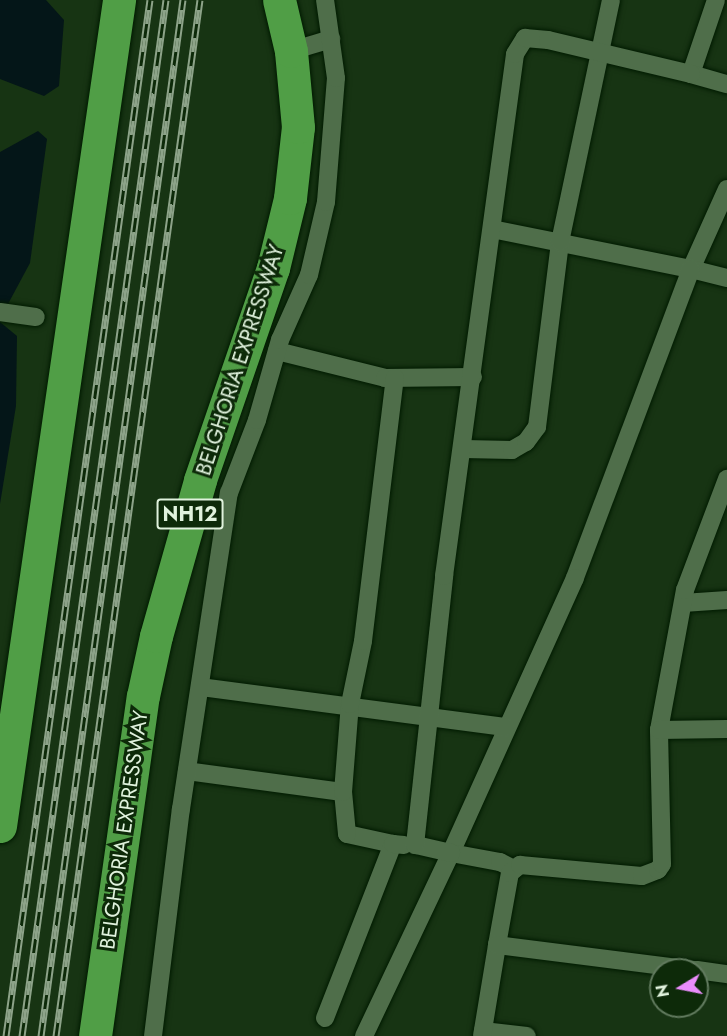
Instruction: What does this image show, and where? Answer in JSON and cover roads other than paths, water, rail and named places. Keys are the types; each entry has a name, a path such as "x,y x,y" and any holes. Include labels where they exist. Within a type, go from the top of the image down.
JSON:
{"highway":[{"path":"0,826 119,0"},
{"name":"BELGHORIA EXPRESSWAY","path":"95,1036 142,708 156,636 200,480 273,268 290,198 298,127 291,51 279,0"}],"street":[{"path":"153,1036 187,771 229,493 257,420 277,351 309,275 326,202 336,78 326,0"},
{"path":"464,449 512,450 526,442 537,427 560,242 598,51 611,0"},
{"path":"691,74 716,0"},
{"path":"415,845 428,716 515,54 525,38 598,51 727,84"},
{"path":"291,51 331,39"},
{"path":"364,1036 457,854 505,727 575,578 699,271 727,189"},
{"path":"492,228 727,278"},
{"path":"0,312 36,317"},
{"path":"277,351 395,378 473,377"},
{"path":"395,378 363,641 350,704 343,792 347,834 393,844 415,845 507,866 528,865 642,876 658,870 662,864 659,730 682,603 727,479"},
{"path":"682,603 727,600"},
{"path":"201,687 350,704 505,727"},
{"path":"659,730 727,729"},
{"path":"187,771 343,792"},
{"path":"325,1018 393,844"},
{"path":"507,866 497,945 482,1033 527,1036"},
{"path":"497,945 649,964"},
{"path":"709,972 727,974"}],"railway":[{"path":"6,1036 150,0"},
{"path":"22,1036 166,0"},
{"path":"41,1036 183,0"},
{"path":"56,1036 200,0"}]}
